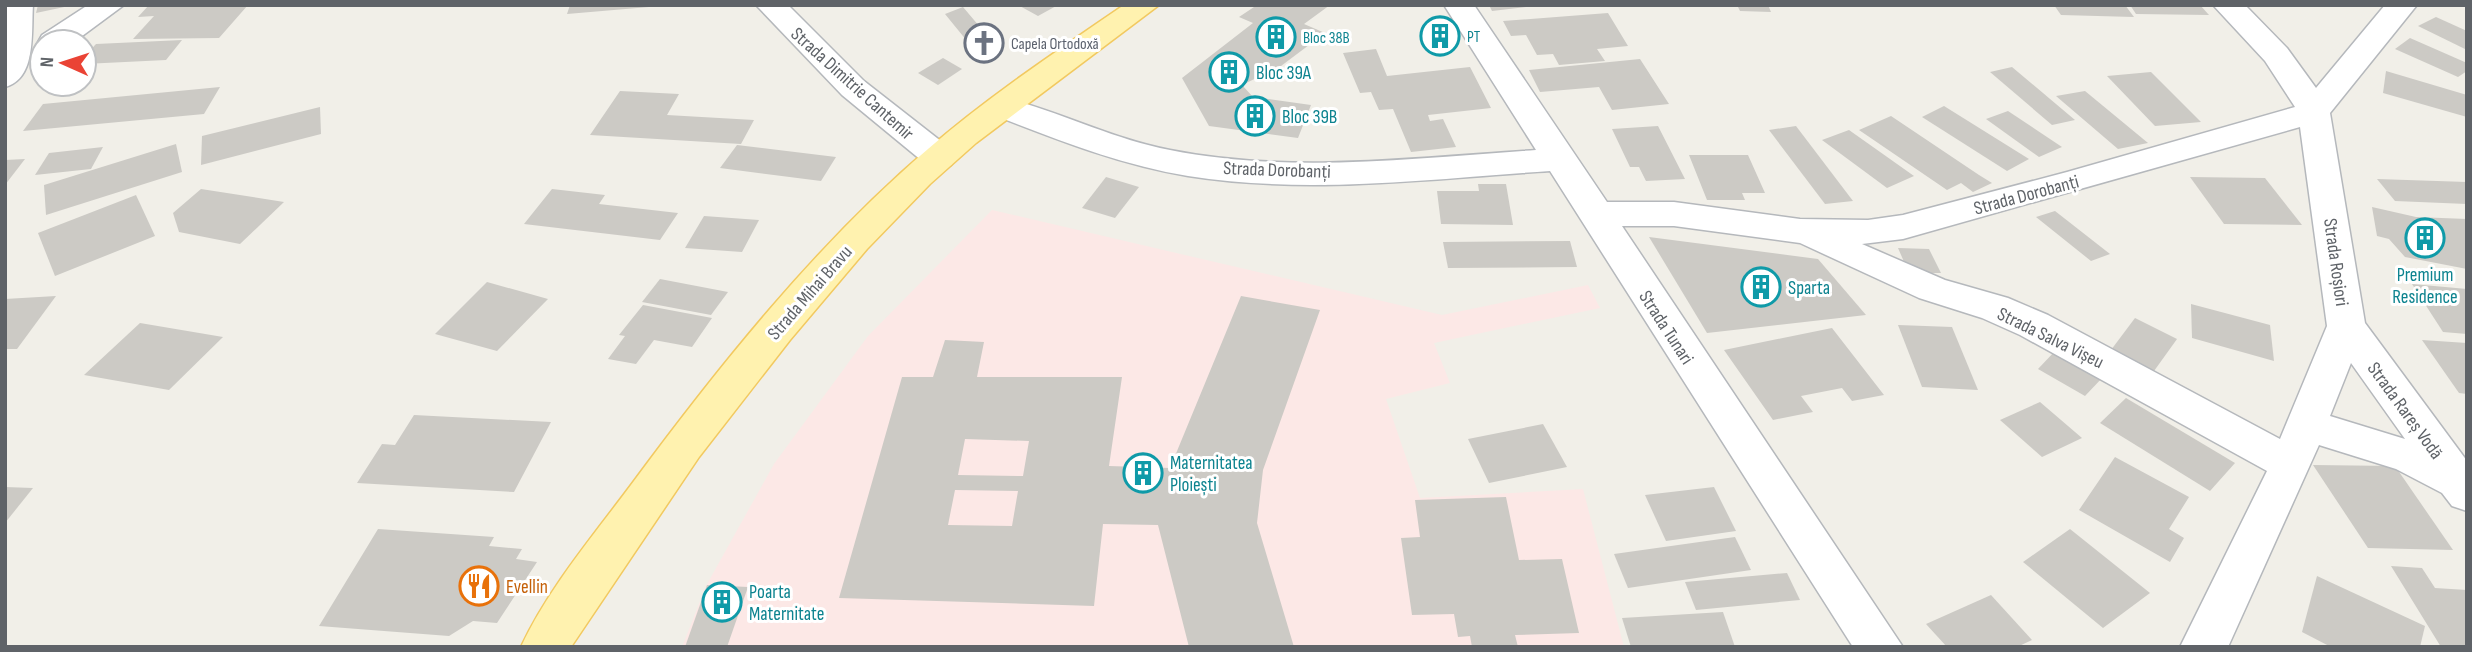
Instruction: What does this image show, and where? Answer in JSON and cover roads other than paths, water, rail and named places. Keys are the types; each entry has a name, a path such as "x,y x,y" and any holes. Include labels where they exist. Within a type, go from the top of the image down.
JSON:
{"main road":[{"name":"Strada Mihai Bravu","path":"545,647 633,513 743,370 834,261 939,157 1002,107 1144,5"}],"street":[{"path":"8,74 18,5"},
{"path":"75,28 110,5"},
{"name":"Strada Dimitrie Cantemir","path":"771,5 853,88 939,157"},
{"name":"Strada Tunari","path":"1459,5 1879,647"},
{"path":"2228,5 2269,45 2298,80 2314,112 2372,37 2402,5"},
{"path":"8,74 28,60"},
{"name":"Strada Dorobanți","path":"1002,107 1156,157 1188,165 1233,170 1301,173 1561,159"},
{"name":"Strada Dorobanți","path":"1595,214 1674,214 1839,234 1903,227 2076,181 2314,112"},
{"name":"Strada Roșiori","path":"2204,647 2291,464 2346,326 2314,112"},
{"name":"Strada Salva Vișeu","path":"1800,231 1888,272 2034,325 2291,464"},
{"name":"Strada Rareș Vodă","path":"2346,326 2462,488"},
{"path":"2306,425 2410,457 2462,488"}],"place":[{"name":"PT","path":"1440,36"},
{"name":"Bloc 38B","path":"1276,37"},
{"name":"Capela Ortodoxă","path":"984,43"},
{"name":"Bloc 39A","path":"1229,72"},
{"name":"Bloc 39B","path":"1255,116"},
{"name":"Premium Residence","path":"2425,238"},
{"name":"Sparta","path":"1761,287"},
{"name":"Maternitatea Ploiești","path":"1143,473"},
{"name":"Evellin","path":"479,586"},
{"name":"Poarta Maternitate","path":"722,602"}]}
